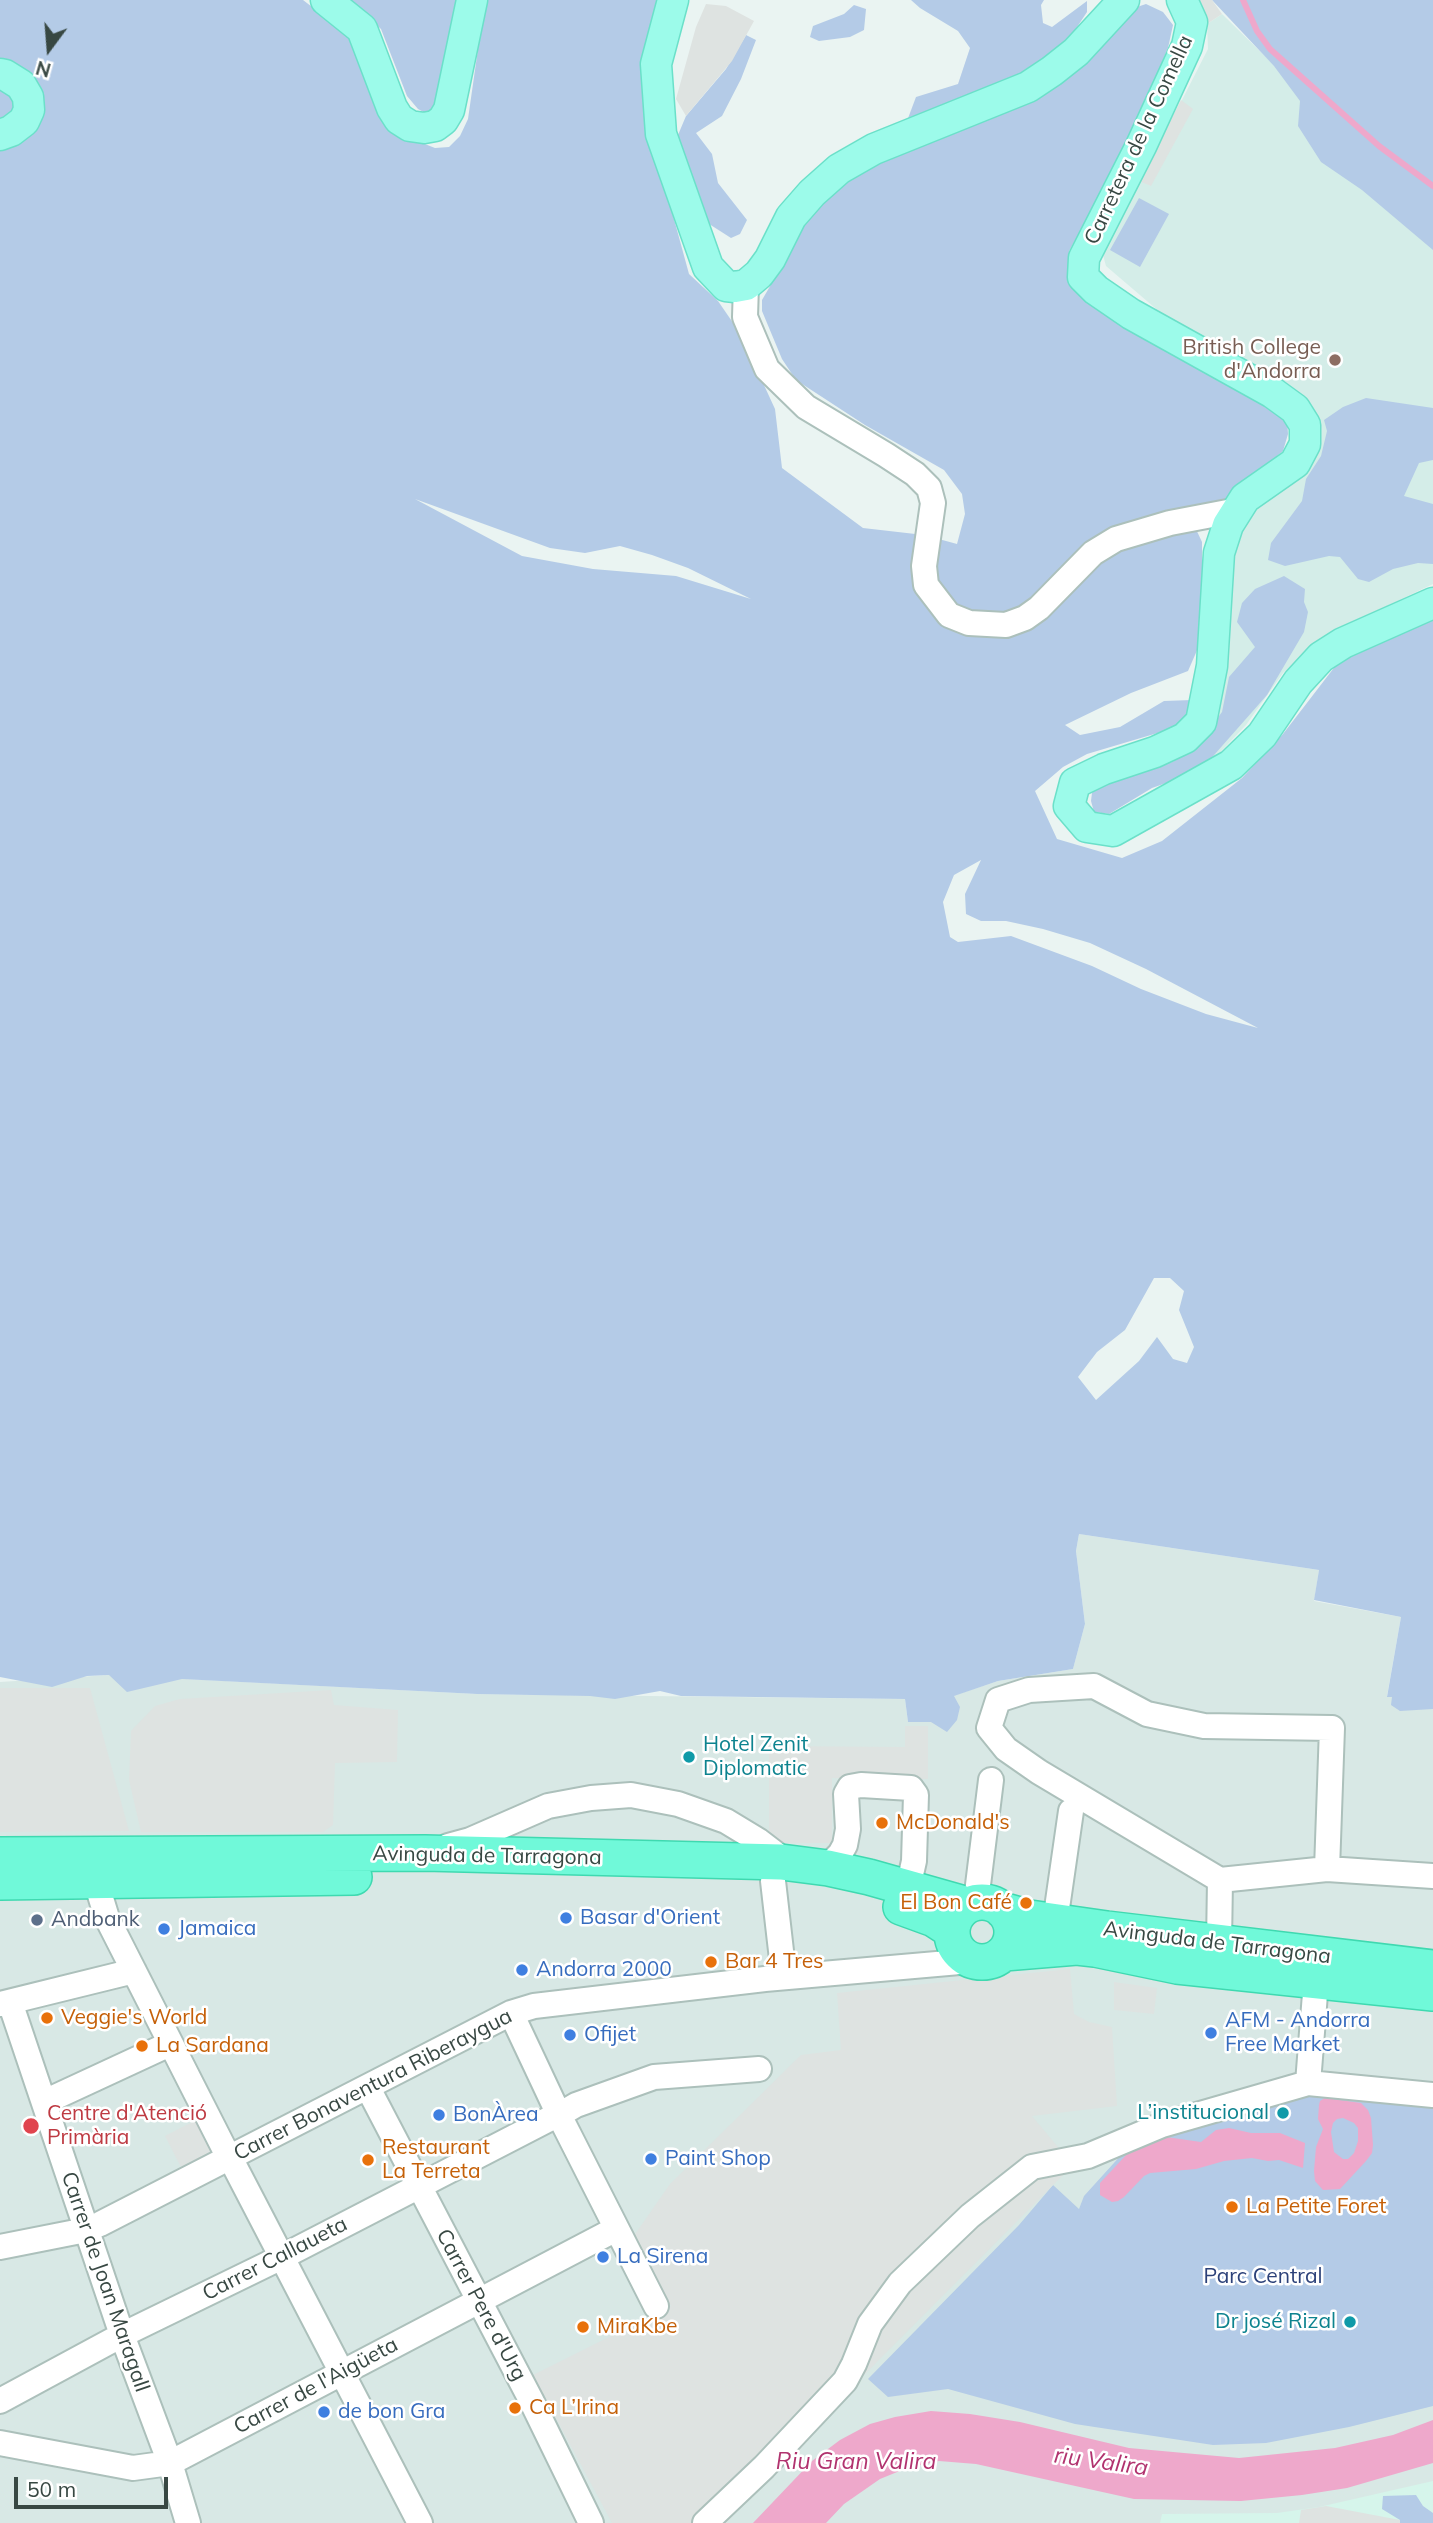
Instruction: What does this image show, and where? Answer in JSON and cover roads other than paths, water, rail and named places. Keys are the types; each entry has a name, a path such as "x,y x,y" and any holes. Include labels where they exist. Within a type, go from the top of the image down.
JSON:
{"highway":[{"name":"Avinguda de Tarragona","path":"0,1855 425,1853 777,1872 856,1893 934,1919 974,1912 1014,1915 1219,1944 1433,1968"},
{"name":"Avinguda de Tarragona","path":"0,1882 777,1872 818,1866 908,1888 974,1912"},
{"path":"974,1912 1011,1926 1009,1945 987,1957 956,1948 974,1912"},
{"name":"Avinguda de Tarragona","path":"987,1957 1077,1947 1178,1966 1433,1993"}],"main road":[{"path":"326,0 362,29 392,108 399,118 410,125 424,128 435,126 449,110 472,0"},
{"path":"673,0 656,64 661,134 708,267 726,286 746,285 759,274 791,217 812,193 839,169 874,149 1028,87 1076,52 1124,0"},
{"name":"Carretera de la Comella","path":"1182,0 1192,22 1187,46 1141,146 1084,258 1083,277 1096,290 1131,314 1273,393 1295,409 1305,425 1305,444 1295,463 1245,498 1228,525 1219,553 1212,666 1200,722 1185,738 1155,752 1104,768 1075,783 1069,806 1087,827 1113,831 1231,765 1262,735 1298,682 1321,657 1343,643 1433,603"},
{"path":"0,74 21,85 29,97 29,110 24,121 0,135"}],"street":[{"path":"746,285 745,317 766,369 806,407 886,454 915,474 929,488 933,503 924,566 926,585 949,615 969,623 1006,625 1025,618 1039,608 1093,552 1116,539 1170,523 1238,510"},
{"path":"1326,1870 1332,1728 1204,1726 1147,1714 1094,1686 1029,1690 998,1700 989,1728 1006,1749 1039,1772 1220,1880 1326,1870 1433,1876"},
{"path":"974,1912 991,1780"},
{"path":"818,1866 833,1861 841,1854 845,1845 848,1829 846,1794 850,1787 861,1785 911,1788 916,1795 914,1861 908,1888"},
{"path":"425,1853 470,1840 548,1806 591,1798 631,1795 678,1804 726,1821 776,1854 784,1977"},
{"path":"1055,1922 1070,1811"},
{"path":"1219,1944 1220,1880"},
{"path":"96,1882 107,1918 340,2373 420,2523"},
{"name":"Carrer Bonaventura Riberaygua","path":"0,2247 86,2230 232,2163 511,2013 534,2006 608,1995 987,1957"},
{"path":"5,2003 134,1971"},
{"path":"1308,2083 1317,1981"},
{"name":"Carrer de Joan Maragall","path":"5,2003 170,2463 188,2523"},
{"path":"511,2013 555,2116 656,2306"},
{"path":"51,2099 161,2048"},
{"name":"Carrer Callaueta","path":"0,2401 122,2335 282,2257 576,2105 654,2077 759,2069"},
{"path":"705,2523 764,2467 845,2381 870,2324 900,2283 934,2248 1032,2167 1088,2156 1136,2134 1308,2083 1433,2095"},
{"name":"Carrer Pere d'Urg","path":"368,2088 531,2400 591,2523"},
{"name":"Carrer de l'Aigüeta","path":"0,2443 133,2468 170,2463 616,2229"}],"water":[{"path":"1325,2098 1361,2103 1371,2118 1372,2153 1340,2189 1323,2190 1315,2181 1316,2147 1323,2129 1318,2119 1320,2101","holes":["1343,2118 1358,2128 1358,2141 1354,2153 1348,2159 1343,2159 1334,2152 1331,2132 1333,2123"]},
{"path":"1229,2128 1251,2133 1280,2133 1305,2143 1303,2168 1279,2160 1252,2158 1224,2161 1196,2169 1150,2173 1118,2201 1112,2202 1100,2195 1100,2183 1128,2153 1166,2137 1201,2142 1216,2130"},
{"name":"Riu Gran Valira","path":"931,2411 1020,2422 1129,2448 1239,2458 1335,2448 1393,2435 1433,2420 1433,2463 1347,2488 1241,2501 1134,2499 976,2464 939,2461 907,2468 880,2479 844,2504 826,2523 753,2523 812,2461 840,2440 870,2424"}],"waterway":[{"path":"1243,0 1257,31 1270,49 1379,146 1433,186"}],"place":[{"name":"British College d'Andorra","path":"1335,360"},
{"name":"Hotel Zenit Diplomatic","path":"689,1757"},
{"name":"McDonald's","path":"882,1823"},
{"name":"El Bon Café","path":"1026,1903"},
{"name":"Basar d'Orient","path":"566,1918"},
{"name":"Andbank","path":"37,1920"},
{"name":"Jamaica","path":"164,1929"},
{"name":"Bar 4 Tres","path":"711,1962"},
{"name":"Andorra 2000","path":"522,1970"},
{"name":"Veggie's World","path":"47,2018"},
{"name":"AFM - Andorra Free Market","path":"1211,2033"},
{"name":"Ofijet","path":"570,2035"},
{"name":"La Sardana","path":"142,2046"},
{"name":"L’institucional","path":"1283,2113"},
{"name":"BonÀrea","path":"439,2115"},
{"name":"Centre d'Atenció Primària","path":"31,2126"},
{"name":"Paint Shop","path":"651,2159"},
{"name":"Restaurant La Terreta","path":"368,2160"},
{"name":"La Petite Foret","path":"1232,2207"},
{"name":"La Sirena","path":"603,2257"},
{"name":"Dr josé Rizal","path":"1350,2322"},
{"name":"MiraKbe","path":"583,2327"},
{"name":"Ca L’Irina","path":"515,2408"},
{"name":"de bon Gra","path":"324,2412"}],"park label":[{"name":"Parc Central","path":"1263,2277"}],"water label":[{"name":"riu Valira","path":"1101,2462"}]}
